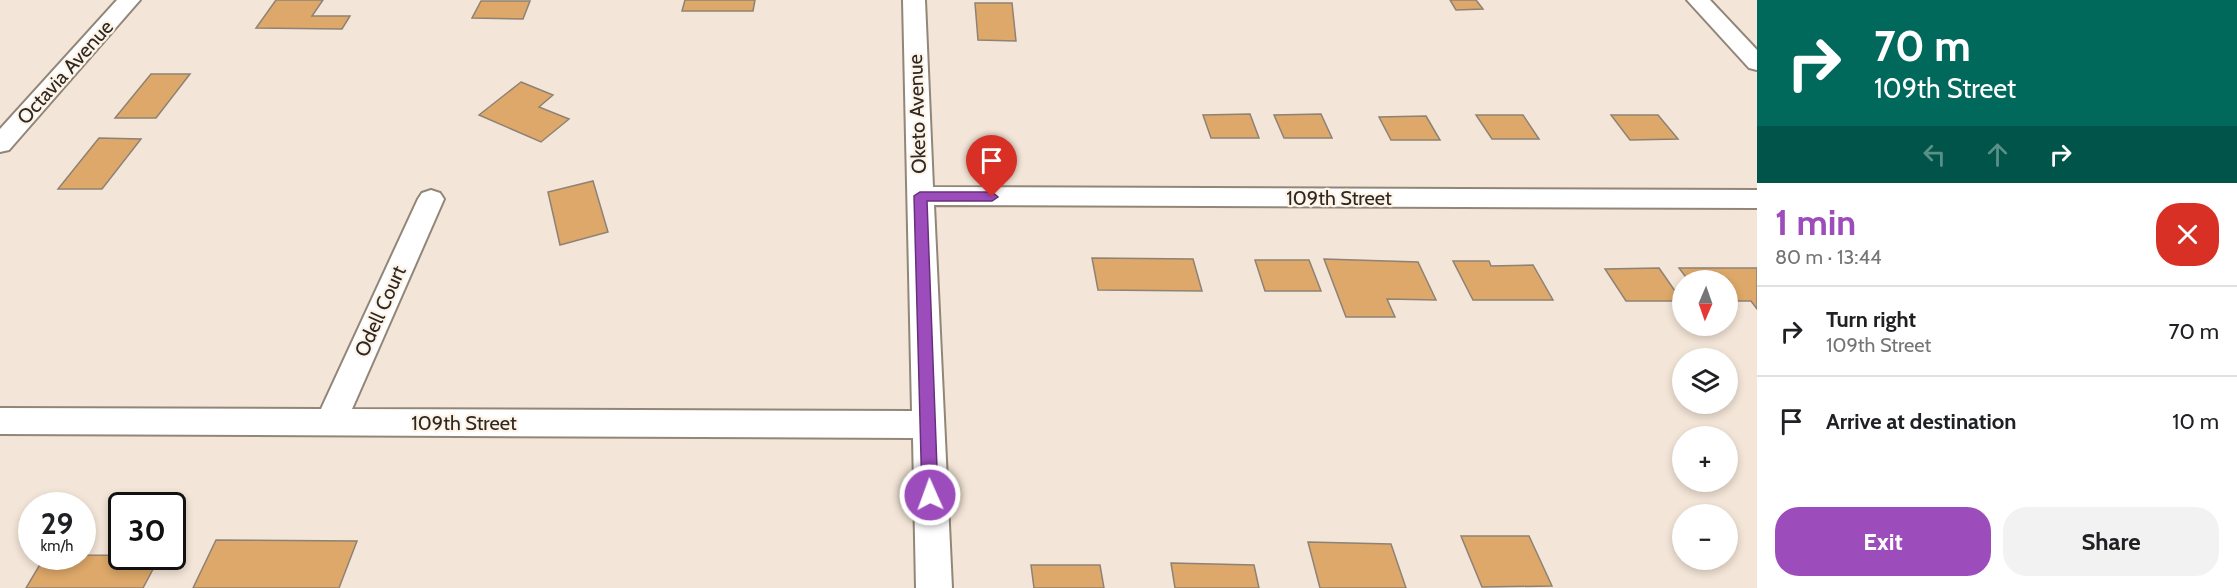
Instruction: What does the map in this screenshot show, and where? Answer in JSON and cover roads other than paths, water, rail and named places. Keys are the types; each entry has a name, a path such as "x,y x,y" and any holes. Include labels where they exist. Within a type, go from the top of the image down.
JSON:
{"street":[{"name":"Octavia Avenue","path":"0,144 129,0"},
{"name":"Oketo Avenue","path":"914,0 934,588"},
{"path":"1698,0 1757,63"},
{"name":"109th Street","path":"920,196 1757,199"},
{"name":"Odell Court","path":"330,423 431,199"},
{"name":"109th Street","path":"0,421 928,425"}]}
